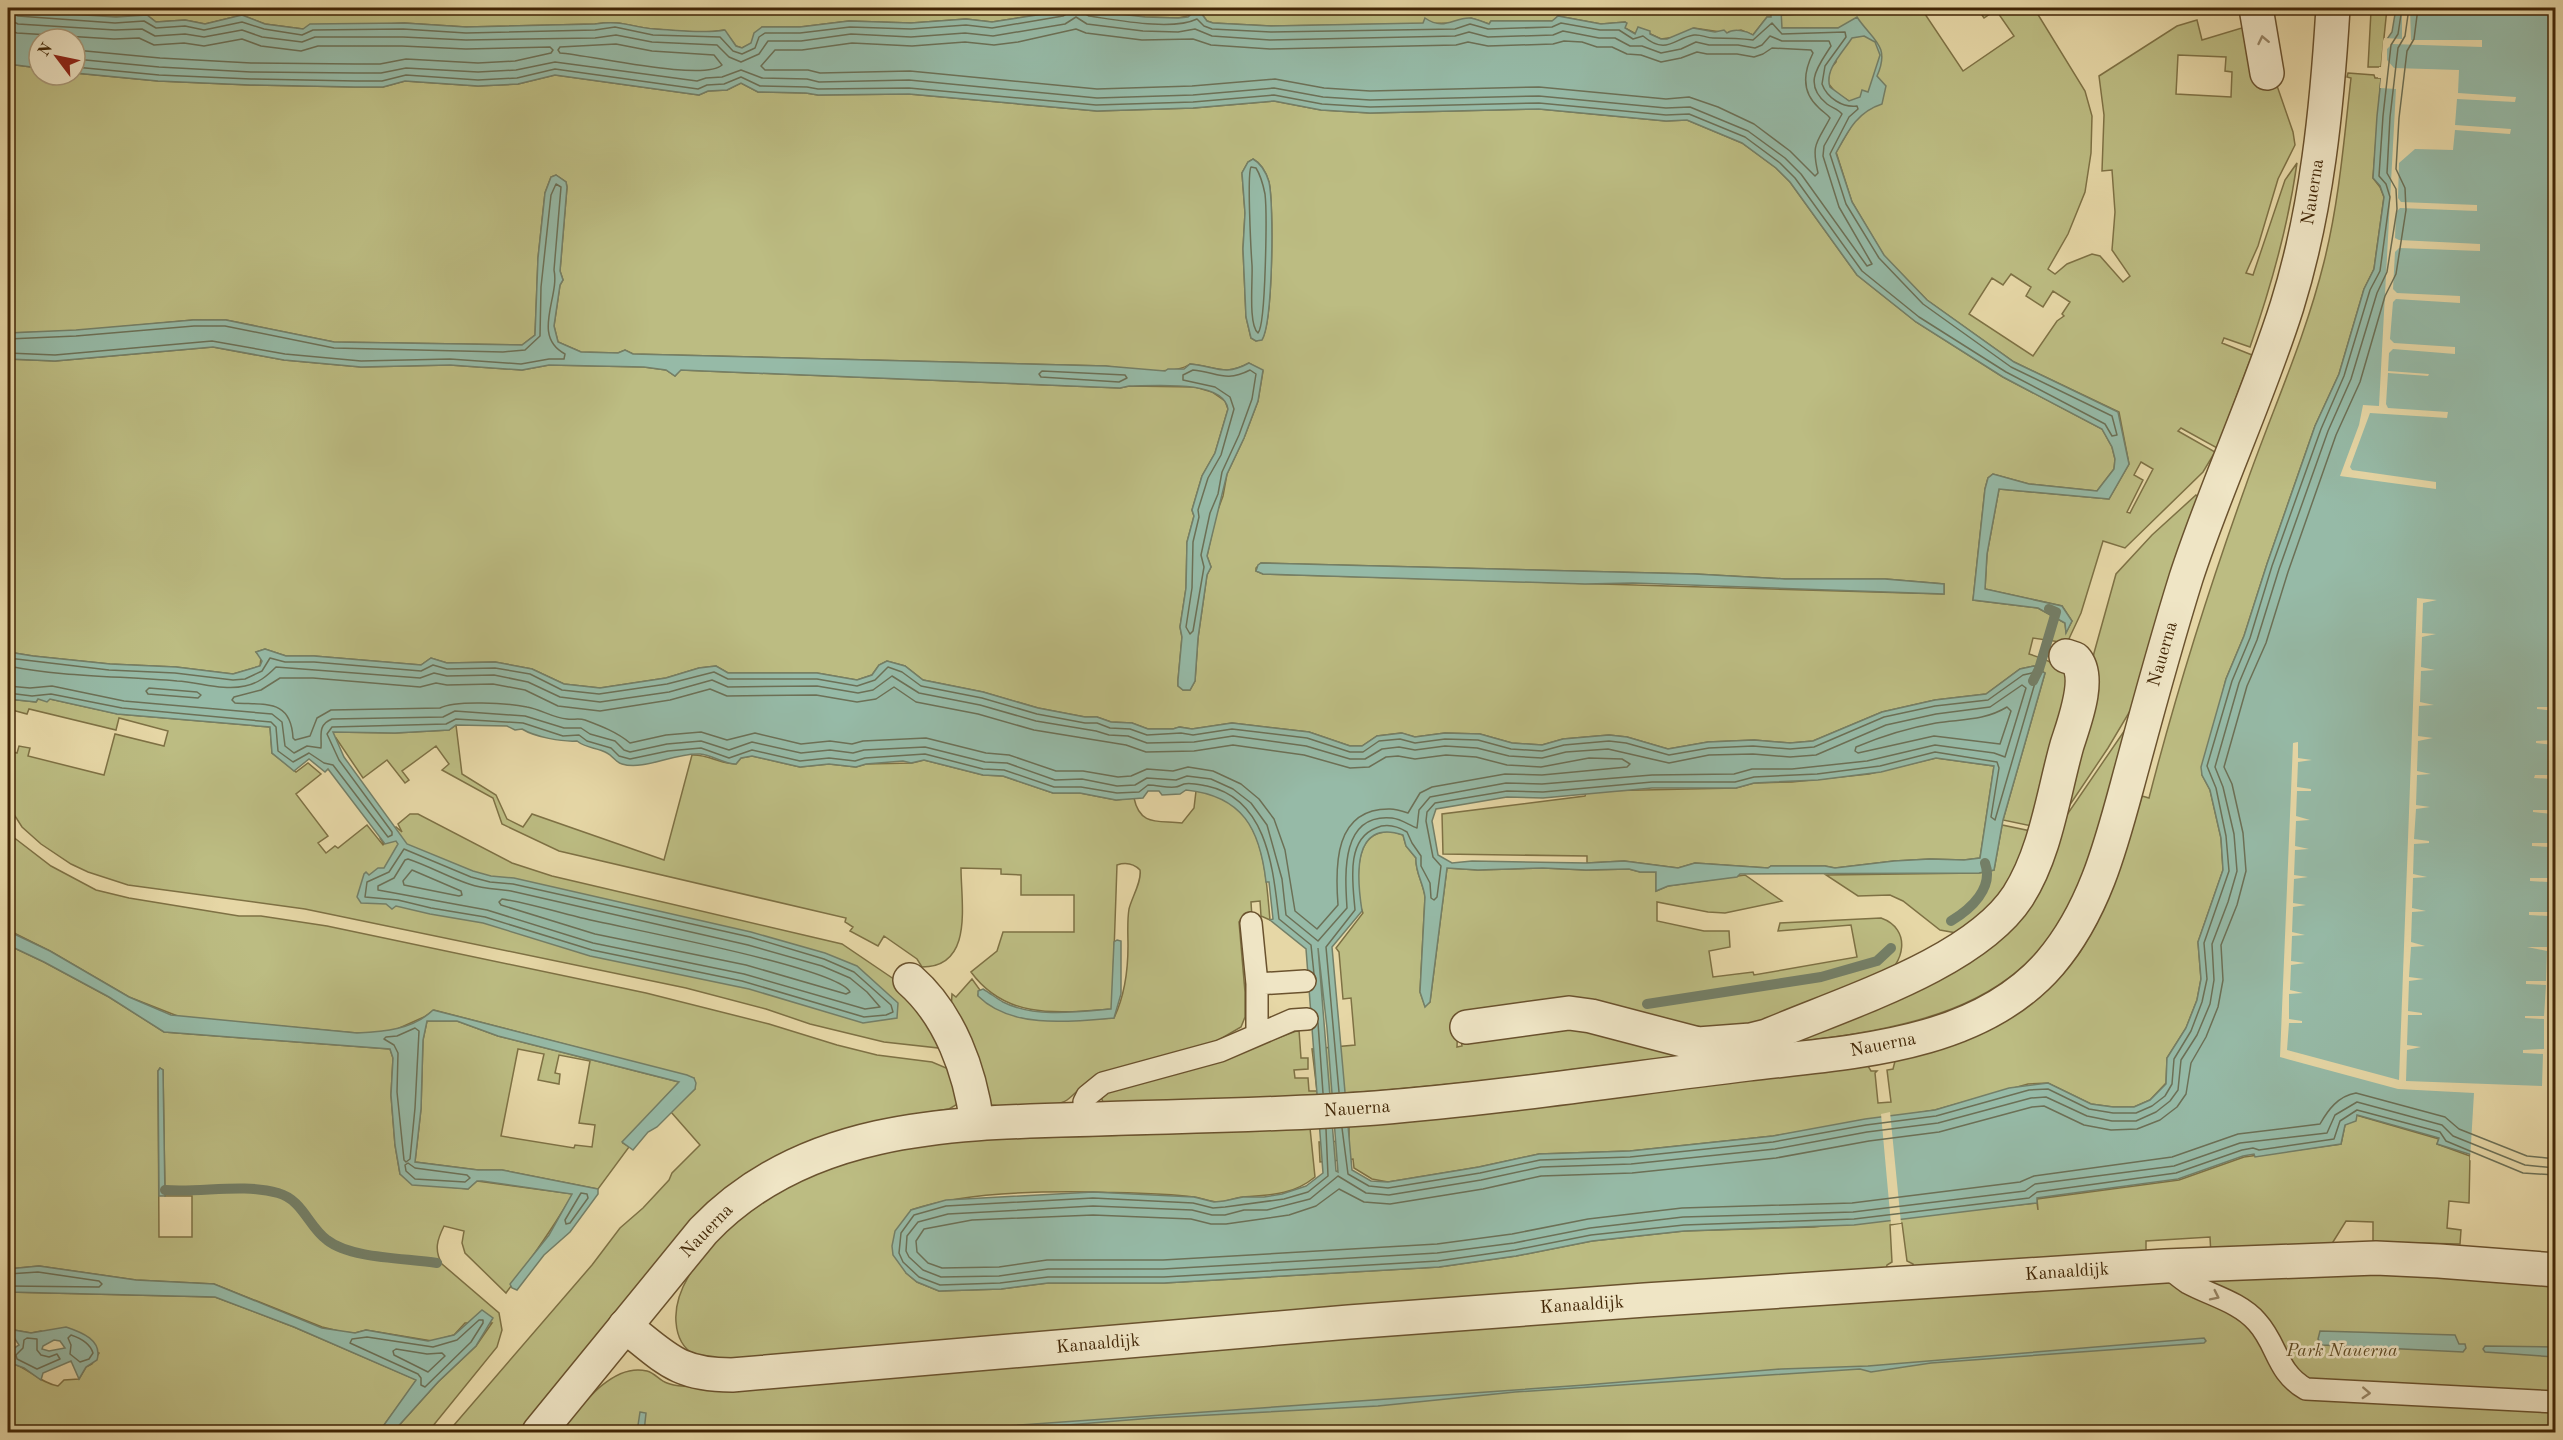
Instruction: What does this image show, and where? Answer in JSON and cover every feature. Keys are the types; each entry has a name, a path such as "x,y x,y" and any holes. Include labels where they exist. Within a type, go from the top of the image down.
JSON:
{"street":[{"path":"2256,8 2267,73"},
{"name":"Nauerna","path":"539,1432 713,1220 742,1196 778,1174 813,1156 855,1142 906,1131 977,1123 1313,1112 1387,1107 1733,1054 1879,1047 1915,1039 1964,1022 1991,1009 2032,980 2048,966 2073,933 2108,856 2182,589 2269,357 2298,266 2308,229 2317,171 2333,8"},
{"name":"Nauerna","path":"1467,1027 1569,1013 1591,1016 1733,1054 1767,1036 1884,987 1976,940 2001,917 2023,886 2040,847 2079,703 2083,673 2075,659 2066,656"},
{"path":"910,980 933,1005 950,1033 974,1096 977,1123"},
{"name":"Kanaaldijk","path":"626,1326 676,1365 688,1371 708,1375 732,1375 1598,1303 2165,1266 2376,1258 2556,1270"}],"lane":[{"path":"1251,923 1257,984 1257,1034"},
{"path":"1257,984 1305,981"},
{"path":"1084,1119 1084,1102 1091,1090 1103,1083 1220,1051 1292,1020 1307,1019"},
{"path":"2165,1266 2186,1282 2236,1306 2257,1321 2268,1337 2282,1368 2304,1388 2556,1402"}],"green space":[{"path":"8,8 1771,8 1771,17 1767,17 1753,35 1741,30 1727,33 1694,28 1676,37 1661,39 1638,28 1636,34 1625,28 1625,22 1601,24 1558,16 1553,21 1491,21 1489,24 1471,18 1455,23 1271,26 1213,23 1207,21 1201,13 1178,18 1145,17 1076,9 992,22 966,19 911,23 849,21 800,27 762,27 752,43 742,48 736,46 724,30 681,31 613,23 466,27 404,23 303,29 265,24 242,15 205,24 185,20 156,22 147,15 116,17 8,10"},
{"path":"1828,8 1921,8 1963,71 2014,36 1996,10 1984,18 1977,8 2034,8 2085,91 2092,116 2091,153 2085,192 2068,234 2048,269 2055,274 2067,264 2092,254 2100,256 2123,282 2130,276 2112,250 2115,212 2112,170 2102,171 2104,115 2099,76 2177,26 2197,20 2202,40 2245,27 2253,31 2256,56 2255,78 2274,77 2293,132 2295,145 2278,179 2258,246 2246,273 2253,275 2285,180 2297,163 2284,234 2258,324 2250,347 2224,338 2222,343 2252,355 2217,448 2181,428 2178,431 2215,452 2203,472 2125,548 2103,541 2081,613 2067,643 2033,638 2029,654 2044,659 2061,670 2069,681 2071,689 2036,835 2026,864 2001,905 1981,928 1962,934 1940,930 1903,901 1890,895 1858,896 1826,875 1979,873 1994,870 2002,825 2031,831 2032,826 2003,820 2045,673 2034,666 2020,669 1986,694 1935,700 1882,712 1813,741 1708,742 1668,749 1627,737 1609,735 1563,739 1542,745 1512,743 1480,734 1445,733 1415,737 1401,733 1377,736 1362,746 1350,746 1309,732 1232,723 1192,729 1180,727 1148,729 1132,723 1111,722 1097,717 1085,717 1038,708 983,692 923,680 905,666 887,661 879,665 872,675 857,680 817,673 728,673 716,666 699,668 666,678 600,688 564,684 532,669 495,662 447,663 431,658 421,665 314,656 286,656 265,649 256,652 261,657 260,666 233,674 176,667 110,664 8,652 8,359 55,361 213,347 284,360 361,367 450,365 522,370 549,365 644,367 666,370 675,376 680,370 1120,388 1129,386 1195,387 1212,392 1225,401 1228,409 1215,453 1202,476 1192,510 1194,516 1187,542 1186,588 1180,627 1182,637 1178,686 1183,690 1190,690 1195,681 1198,638 1207,575 1211,567 1207,556 1216,515 1223,496 1227,474 1258,401 1263,371 1249,363 1226,370 1190,364 1173,370 1150,371 1106,366 633,354 625,350 618,353 581,352 558,342 554,326 560,285 563,280 560,271 567,187 566,182 556,175 551,177 545,193 538,258 535,335 522,345 334,342 226,320 193,320 76,331 8,333 8,64 27,66 27,87 87,87 87,74 158,81 250,85 383,87 405,81 478,86 518,84 555,75 699,95 708,91 727,90 741,83 758,92 818,95 909,94 1097,111 1194,108 1274,101 1321,110 1370,113 1539,109 1666,121 1687,120 1742,143 1776,168 1790,182 1857,275 1916,322 2003,377 2102,429 2112,447 2115,459 2114,469 2097,491 2029,484 1993,474 1988,478 1985,489 1973,600 2038,608 2065,623 2066,632 2072,621 2062,606 1985,589 1987,554 1999,489 2109,499 2129,464 2119,412 2014,362 1927,300 1884,256 1852,202 1836,152 1855,120 1849,101 1836,93 1828,83 1830,69 1836,62 1838,28 1781,28 1781,15 1820,13","holes":["2178,55 2226,57 2225,71 2232,72 2231,97 2176,94","1253,159 1261,166 1269,182 1272,213 1272,262 1266,328 1262,339 1256,341 1251,338 1246,317 1243,249 1245,213 1242,173 1248,162","2011,274 2031,287 2026,296 2043,307 2053,291 2070,302 2062,314 2064,316 2057,321 2033,356 1969,314 1992,278 2003,285","2141,462 2153,469 2130,513 2127,512 2143,480 2134,475","1261,563 1695,574 1785,579 1886,579 1944,584 1944,594 1263,574 1256,571"]},
{"path":"2357,8 2387,8 2381,67 2368,67 2371,11"},
{"path":"2348,73 2374,75 2375,78 2381,78 2373,178 2384,197 2374,269 2364,289 2339,374 2315,426 2244,636 2226,679 2202,775 2210,790 2221,838 2223,870 2198,942 2201,979 2197,1000 2186,1028 2167,1058 2166,1083 2150,1100 2134,1107 2113,1107 2091,1104 2048,1083 2028,1084 1935,1110 1773,1136 1630,1151 1539,1154 1479,1167 1388,1182 1372,1179 1354,1168 1353,1159 1320,1162 1319,1142 1349,1141 1349,1126 1868,1066 1871,1071 1877,1071 1875,1073 1878,1103 1891,1102 1887,1070 1893,1069 1895,1061 1948,1046 2030,1004 2063,974 2080,952 2096,925 2115,882 2142,796 2149,798 2182,680 2219,563 2288,375 2316,291 2334,217 2351,78 2347,77"},
{"path":"2196,495 2199,497 2133,706 2061,818 2094,653 2116,574 2152,535"},
{"path":"8,699 36,702 38,699 50,699 118,714 270,727 272,753 296,772 308,763 321,774 296,794 328,836 318,843 326,853 335,846 338,848 367,825 383,845 380,838 396,827 402,832 398,824 410,814 418,814 512,863 552,876 842,944 907,988 921,1003 939,1048 884,1042 810,1024 766,1009 686,988 305,909 128,885 88,872 71,864 41,844 22,827 8,805 8,758 13,752 17,753 19,746 30,748 28,756 104,775 115,734 164,746 168,731 119,718 116,730 29,709 27,714 8,709"},
{"path":"2129,724 2097,837 2081,881 2047,941 2017,972 1983,995 1944,1012 1860,1033 1774,1045 1958,959 2060,825"},
{"path":"456,725 462,774 496,795 507,819 523,827 532,814 664,860 692,755 736,764 741,758 752,756 800,767 829,764 856,767 866,764 912,763 924,760 983,775 1003,776 1053,793 1080,793 1116,800 1134,798 1141,814 1146,818 1182,823 1194,808 1196,791 1218,797 1236,807 1248,821 1257,838 1266,878 1270,920 1261,916 1260,901 1251,902 1252,918 1242,918 1239,922 1245,1017 1241,1027 1217,1041 1096,1076 1061,1103 1031,1106 992,1105 988,1103 951,1010 952,994 956,997 972,979 980,990 978,995 991,1005 1006,1012 1042,1019 1114,1018 1125,983 1128,914 1140,879 1140,870 1135,866 1117,865 1112,1009 1072,1012 1034,1010 1000,999 985,988 971,972 997,951 1003,932 1074,932 1074,895 1021,895 1021,875 1001,874 1001,869 961,868 962,915 957,945 950,957 939,964 922,967 917,959 884,936 878,946 850,931 853,927 845,922 846,918 559,851 502,824 493,798 442,770 449,764 436,746 402,771 409,780 405,783 387,760 363,778 336,738 334,739 333,732 395,733 449,730"},
{"path":"1936,758 1994,766 1980,858 1894,861 1835,868 1771,866 1768,868 1695,863 1678,868 1624,861 1587,863 1587,856 1443,854 1442,814 1585,796 1586,793 1596,791 1736,788 1754,783 1792,782 1869,774"},
{"path":"1391,831 1403,835 1406,846 1416,858 1425,897 1420,992 1425,1006 1430,1002 1447,868 1478,870 1629,869 1656,872 1656,891 1668,886 1745,875 1782,901 1725,913 1657,902 1657,921 1704,931 1729,931 1730,947 1709,951 1713,977 1753,972 1754,975 1857,957 1851,925 1778,931 1780,923 1881,918 1891,923 1901,938 1900,956 1889,973 1881,979 1771,1026 1740,1033 1707,1036 1685,1034 1591,1012 1581,1008 1577,1000 1546,1006 1468,1011 1468,1016 1458,1017 1457,1047 1462,1046 1461,1040 1530,1025 1584,1021 1662,1040 1686,1055 1492,1080 1376,1091 1264,1098 1103,1102 1101,1097 1106,1091 1222,1059 1299,1030 1301,1058 1308,1058 1308,1069 1294,1070 1295,1078 1308,1078 1309,1091 1317,1091 1312,1049 1355,1045 1351,998 1343,999 1339,952 1336,948 1363,913 1359,898 1358,878 1363,849 1368,840 1374,836"},
{"path":"8,833 51,866 96,890 129,898 239,916 261,916 327,926 646,993 769,1024 877,1055 932,1062 951,1070 960,1097 956,1105 949,1109 843,1130 779,1156 749,1173 720,1194 692,1220 518,1432 448,1432 592,1265 620,1228 643,1208 669,1180 672,1173 700,1145 671,1112 695,1089 694,1078 434,1010 395,1030 375,1033 180,1017 129,997 50,951 8,930"},
{"path":"8,945 109,997 164,1032 390,1049 393,1058 391,1095 395,1145 400,1174 440,1186 468,1189 477,1181 573,1194 541,1245 506,1293 465,1253 462,1243 464,1231 444,1226 437,1245 442,1264 499,1313 502,1330 497,1347 428,1432 393,1432 438,1382 476,1346 492,1323 465,1323 454,1335 432,1341 366,1330 355,1333 343,1332 322,1327 214,1284 136,1280 39,1266 8,1269","holes":["160,1068 163,1070 165,1196 192,1196 192,1237 159,1237 158,1071"]},
{"path":"427,1021 457,1021 498,1036 679,1082 623,1143 629,1147 598,1189 502,1170 478,1170 415,1162 421,1109 423,1040","holes":["518,1049 544,1054 538,1080 559,1084 560,1074 555,1073 559,1055 590,1061 579,1123 595,1125 592,1147 575,1145 574,1148 501,1136"]},
{"path":"2356,1115 2439,1139 2437,1144 2470,1156 2469,1203 2449,1201 2447,1228 2461,1230 2460,1244 2373,1242 2373,1222 2346,1221 2328,1250 2211,1255 2210,1237 2146,1241 2146,1258 1914,1273 1913,1264 1907,1261 1902,1223 1890,1225 1892,1262 1887,1265 1886,1269 772,1364 721,1360 695,1355 679,1337 676,1322 679,1299 689,1276 705,1253 749,1212 774,1195 818,1171 848,1160 878,1152 942,1143 1310,1128 1315,1177 1290,1191 1216,1202 1194,1197 1156,1194 1025,1193 953,1200 911,1210 906,1273 917,1282 939,1291 1001,1289 1048,1283 1164,1283 1439,1267 1516,1256 1592,1241 1684,1231 1814,1227 2037,1203 2038,1210 2037,1199 2179,1180 2244,1157 2341,1144 2345,1125"},
{"name":"Park Nauerna","path":"2291,1268 2516,1282 2555,1287 2555,1432 560,1432 597,1390 609,1380 634,1370 653,1373 667,1383 690,1387"},
{"path":"8,1292 215,1297 294,1327 417,1380 379,1432 8,1432 8,1362 45,1382 58,1386 64,1380 79,1379 99,1353 41,1331 31,1333 8,1329"}],"water":[{"path":"1771,8 1781,10 1782,28 1838,28 1857,17 1878,43 1882,57 1877,76 1886,86 1882,104 1873,107 1860,117 1849,130 1836,153 1852,202 1884,255 1927,300 2014,362 2118,412 2129,464 2109,499 1999,489 1987,554 1985,589 2062,606 2072,621 2066,633 2065,623 2038,608 1973,600 1985,489 1988,478 1993,474 2029,484 2097,491 2114,469 2115,459 2112,447 2102,429 2003,377 1916,322 1857,275 1790,182 1776,168 1742,143 1687,120 1666,121 1539,109 1370,113 1321,110 1274,101 1193,108 1097,111 909,94 818,95 758,92 741,83 727,90 708,91 699,95 555,75 518,84 478,86 405,81 383,87 355,87 158,81 87,74 87,27 27,27 27,66 8,64 8,10 116,17 147,15 156,22 185,20 205,24 242,15 265,24 303,29 310,24 404,23 466,27 613,23 681,31 725,30 736,46 742,48 751,43 754,33 762,27 800,27 849,21 911,23 966,19 992,22 1076,9 1145,17 1178,18 1188,17 1194,12 1201,13 1207,21 1213,23 1271,26 1423,23 1425,18 1443,24 1469,18 1489,24 1491,21 1552,21 1558,16 1601,24 1625,22 1627,23 1625,28 1635,34 1638,27 1650,31 1650,34 1661,39 1667,39 1693,28 1715,32 1724,30 1727,33 1740,31 1753,35 1767,17 1771,17","holes":["1864,36 1875,42 1880,55 1868,92 1862,90 1860,97 1849,101 1830,87 1832,68 1852,38"]},
{"path":"2396,8 2555,8 2555,1181 2437,1144 2439,1138 2357,1115 2356,1121 2345,1125 2341,1144 2255,1157 2254,1154 2243,1156 2178,1179 2037,1198 2037,1203 1854,1225 1684,1231 1592,1241 1516,1256 1439,1267 1164,1283 1048,1283 1001,1289 939,1291 917,1282 906,1273 893,1255 895,1231 911,1210 946,1200 1093,1192 1194,1197 1214,1202 1282,1194 1306,1186 1323,1173 1306,949 1270,920 1273,919 1269,882 1266,882 1259,846 1245,818 1222,799 1186,790 1180,794 1162,795 1159,791 1148,791 1143,798 1116,800 1080,793 1053,793 1003,776 983,775 924,760 911,763 903,761 866,764 856,767 829,764 800,767 752,756 741,758 736,764 705,755 691,754 631,765 620,763 607,753 577,741 549,738 507,726 456,725 449,730 395,733 333,732 344,757 407,844 491,876 514,878 751,932 825,953 857,966 898,1003 897,1018 863,1023 749,989 590,956 483,923 396,906 392,909 386,904 361,903 357,897 364,874 366,872 369,875 378,868 384,868 398,844 396,841 385,844 328,769 325,772 309,759 294,771 272,753 270,727 117,714 50,699 47,702 38,699 36,702 8,699 8,652 110,664 176,667 233,674 260,666 262,661 256,652 265,649 286,656 314,656 421,665 431,658 447,663 495,662 532,669 564,684 600,688 666,678 699,668 716,666 728,673 817,673 857,680 872,675 879,665 887,661 905,666 923,680 983,692 1038,708 1085,717 1097,717 1111,722 1132,723 1148,729 1179,727 1192,729 1232,723 1309,732 1350,746 1362,746 1377,736 1402,733 1415,737 1445,733 1480,734 1512,743 1542,745 1563,739 1609,735 1627,737 1668,749 1708,742 1813,741 1882,712 1935,700 1986,694 2020,669 2034,666 2045,673 2003,820 1994,870 1979,873 1740,874 1737,877 1668,886 1656,891 1656,872 1629,869 1478,870 1447,868 1430,1002 1425,1007 1420,992 1425,897 1416,858 1406,846 1403,835 1386,832 1374,835 1366,843 1361,855 1359,883 1362,911 1332,947 1352,1170 1371,1181 1388,1182 1479,1167 1539,1154 1630,1151 1773,1136 1865,1119 1935,1110 2009,1088 2048,1083 2091,1104 2134,1107 2150,1100 2166,1084 2167,1058 2186,1028 2197,1000 2201,979 2198,942 2223,870 2221,838 2210,790 2202,775 2201,767 2226,679 2244,636 2315,426 2339,374 2364,289 2374,269 2384,197 2380,186 2373,178 2377,116 2385,42 2392,32","holes":["1936,758 1994,766 1980,858 1894,861 1835,868 1825,866 1771,866 1768,868 1695,863 1678,868 1624,861 1452,863 1438,855 1432,821 1436,809 1507,797 1543,798 1652,788 1736,788 1754,783 1818,780 1881,772","1318,948 1327,1028 1338,1172 1336,1171"]},
{"path":"1253,159 1261,166 1268,178 1272,213 1272,263 1266,329 1262,340 1256,341 1251,338 1246,317 1243,249 1245,213 1242,173 1248,162"},
{"path":"556,175 566,182 567,187 560,271 563,280 560,285 554,326 558,342 581,352 618,353 625,350 633,354 1106,366 1165,371 1184,369 1190,364 1226,370 1249,363 1263,370 1258,401 1227,474 1207,556 1211,567 1207,575 1198,638 1195,681 1190,690 1183,690 1178,686 1182,637 1180,627 1186,588 1187,542 1194,516 1192,510 1202,476 1215,453 1228,409 1223,399 1201,389 1169,385 1120,388 681,370 675,376 666,370 644,367 549,365 522,370 450,365 361,367 284,360 213,347 55,361 8,359 8,333 193,320 226,320 334,342 522,345 535,335 538,258 545,193 551,177"},
{"path":"1261,563 1695,574 1785,579 1885,579 1944,584 1944,594 1633,583 1585,584 1263,574 1256,571"},
{"path":"8,931 50,951 129,997 171,1015 357,1033 378,1032 408,1025 433,1010 687,1075 694,1078 695,1089 657,1127 648,1132 633,1150 622,1142 679,1082 498,1036 457,1021 427,1021 423,1040 421,1109 415,1162 478,1170 502,1170 598,1189 598,1194 570,1232 544,1255 517,1290 510,1284 549,1235 572,1194 482,1181 477,1181 468,1189 412,1185 400,1174 395,1145 391,1095 393,1058 390,1049 164,1032 109,997 8,945"},
{"path":"1121,941 1121,994 1114,1018 1079,1021 1024,1019 992,1007 978,996 978,991 983,989 1015,1007 1042,1012 1111,1009 1114,942"},
{"path":"160,1068 163,1070 165,1196 159,1196 158,1071"},
{"path":"39,1266 136,1280 214,1284 322,1328 355,1333 366,1330 428,1341 454,1335 482,1310 493,1318 476,1346 438,1382 393,1432 379,1432 416,1380 294,1327 215,1297 8,1292 8,1269"},
{"path":"66,1327 78,1331 94,1342 98,1353 97,1360 86,1367 79,1379 71,1361 43,1373 41,1380 24,1368 8,1362 8,1352 19,1345 15,1339 8,1338 8,1329 31,1333","holes":["54,1340 60,1341 65,1348 49,1351 42,1349"]},
{"path":"2320,1331 2455,1335 2459,1344 2465,1344 2466,1348 2463,1352 2322,1345 2318,1339"},
{"path":"2204,1338 2206,1341 2204,1343 1931,1363 1871,1372 1860,1369 1515,1392 1378,1406 1153,1418 1055,1426 1045,1429 921,1432 1781,1369 1868,1366"},
{"path":"2485,1346 2555,1347 2555,1357 2485,1352 2483,1349"},
{"path":"640,1412 646,1413 644,1432 637,1432"}],"pier":[{"path":"2402,8 2410,8 2411,40 2482,40 2482,47 2392,44 2387,49 2387,60 2394,68 2459,70 2458,93 2516,97 2515,102 2457,99 2455,125 2511,129 2510,134 2455,130 2453,150 2415,149 2399,163 2398,198 2401,202 2477,205 2477,211 2400,208 2396,212 2395,238 2480,244 2480,251 2399,248 2395,252 2393,289 2397,293 2460,296 2460,303 2396,299 2393,302 2390,339 2394,343 2455,347 2455,354 2393,349 2389,353 2388,371 2429,374 2428,376 2388,373 2386,404 2388,408 2448,412 2447,418 2370,413 2350,467 2352,470 2436,482 2436,489 2340,476 2359,425 2363,405 2379,406 2396,89 2380,88 2381,78 2378,78 2384,38 2402,39"},
{"path":"2417,598 2437,600 2423,603 2422,633 2436,634 2422,637 2421,667 2435,670 2421,671 2420,702 2434,705 2419,706 2418,736 2433,738 2418,741 2417,771 2431,774 2417,775 2416,805 2430,807 2416,809 2414,839 2429,841 2429,843 2414,844 2413,874 2427,877 2413,878 2412,908 2426,911 2412,912 2411,942 2425,946 2411,947 2409,977 2424,979 2409,981 2408,1011 2422,1013 2422,1015 2408,1015 2407,1045 2421,1047 2407,1050 2406,1081 2542,1086 2543,1054 2523,1053 2523,1050 2544,1049 2544,1019 2525,1018 2525,1016 2544,1016 2546,985 2526,984 2526,981 2546,981 2547,951 2527,947 2547,947 2548,916 2529,915 2529,912 2548,912 2549,882 2530,881 2530,878 2549,878 2550,847 2532,846 2532,843 2551,843 2552,814 2533,812 2533,810 2552,810 2553,779 2534,778 2535,775 2553,775 2554,745 2536,743 2536,741 2554,740 2555,711 2554,1007 2556,1011 2554,1012 2553,1046 2556,1050 2553,1051 2551,1087 2556,1088 2556,1184 2521,1182 2470,1160 2474,1093 2398,1089 2280,1057 2293,743 2298,742 2298,758 2312,760 2298,762 2297,787 2311,789 2311,791 2297,791 2296,816 2310,820 2296,821 2295,846 2309,849 2295,850 2294,875 2308,877 2294,879 2293,903 2306,905 2293,907 2292,932 2305,935 2292,936 2291,961 2305,963 2291,965 2290,990 2303,993 2289,994 2289,1019 2302,1021 2302,1023 2289,1023 2287,1050 2399,1080"},
{"path":"2537,707 2555,707 2555,711 2537,709"},
{"path":"1890,1112 1901,1223 1891,1224 1881,1114"}],"waterway":[{"path":"2033,681 2039,669 2056,612 2049,609"},
{"path":"1951,921 1979,897 1986,881 1985,863"},
{"path":"1647,1004 1821,977 1877,961 1891,948"},
{"path":"165,1190 236,1188 278,1193 294,1201 320,1234 337,1246 380,1257 437,1263"}]}
